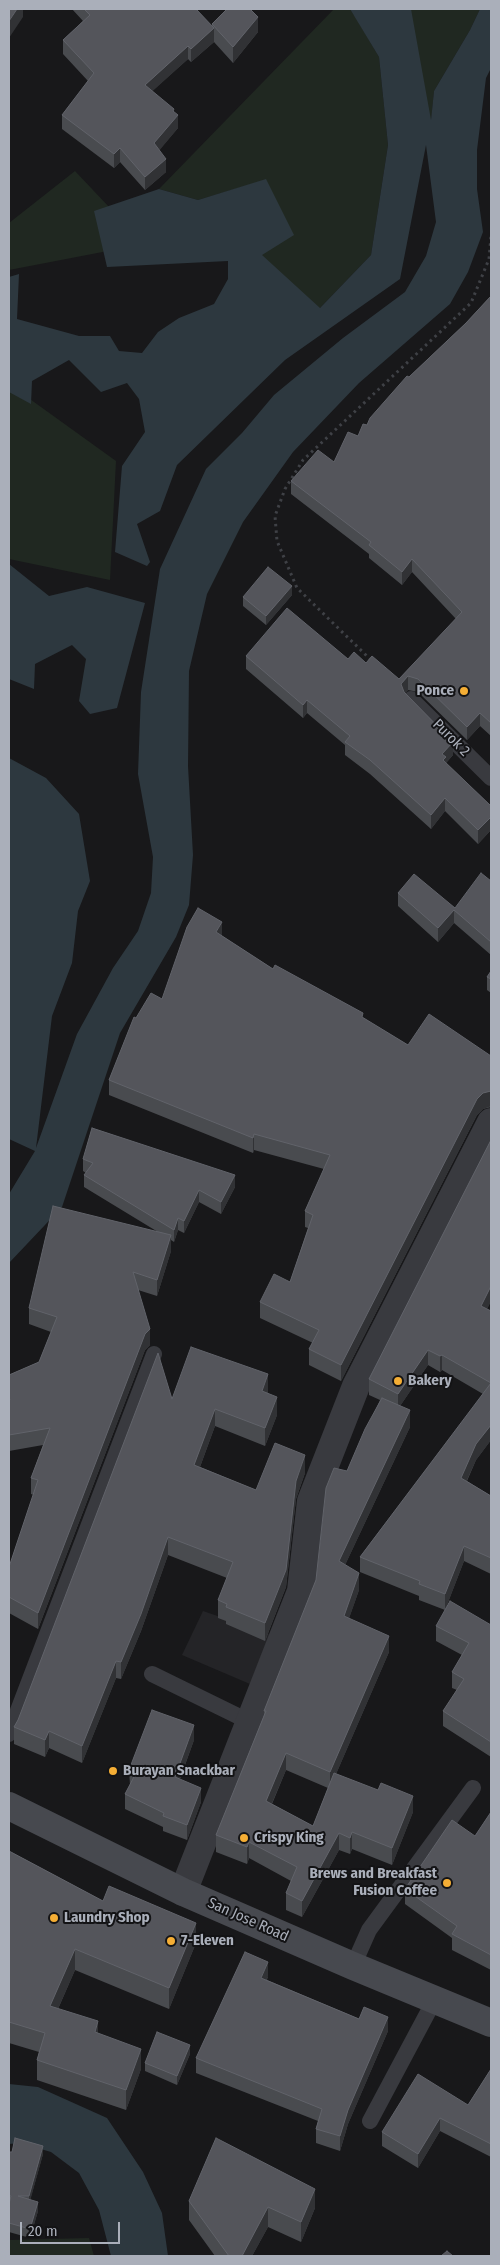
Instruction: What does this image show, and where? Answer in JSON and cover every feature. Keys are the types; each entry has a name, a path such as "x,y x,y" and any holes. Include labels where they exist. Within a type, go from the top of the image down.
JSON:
{"main road":[{"name":"San Jose Road","path":"9,1806 183,1892 352,1966 491,2023"}],"street":[{"path":"183,1892 248,1721 301,1591 311,1501 356,1386 491,1122"}],"lane":[{"name":"Purok 2","path":"411,699 491,778"},
{"path":"9,1734 154,1354"},
{"path":"152,1674 248,1721"},
{"path":"352,1966 369,1930 472,1788"},
{"path":"370,2122 435,1999"}],"path":[{"path":"376,664 297,588 276,541 275,516 285,489 303,460 471,303 489,258 491,236"}],"shaded area":[{"path":"334,9 350,9 354,15 359,9 480,9 470,30 434,91 431,122 359,23 379,57 388,145 371,255 319,309 261,255 266,180 198,200 159,189"},
{"path":"350,9 411,9 431,120 434,91 470,30 480,9 491,9 491,68 486,78 477,150 477,189 483,232 468,272 450,304 359,383 293,452 243,522 207,594 189,671 188,766 193,855 189,905 176,937 120,1033 62,1207 9,1263 9,1194 35,1151 9,1139 9,758 46,778 79,814 90,881 78,911 72,963 52,1016 36,1148 77,1034 113,968 138,931 151,893 153,857 138,774 141,692 160,569 206,469 242,433 274,395 343,338 405,292 426,256 436,222 426,145 400,279 285,360 177,465 160,511 137,524 150,562 147,566 115,552 122,466 145,432 139,399 127,383 101,392 69,360 32,381 31,404 9,392 9,277 19,274 17,319 79,336 110,336 119,351 142,353 158,332 179,318 214,304 228,279 228,261 107,267 94,211 159,189 198,200 266,179 294,235 262,255 320,308 371,255 388,145 379,57"},
{"path":"75,171 144,244 9,270 9,223"},
{"path":"9,384 116,461 110,580 9,559"},
{"path":"9,564 49,596 87,587 145,603 117,708 90,714 79,701 86,659 72,645 35,664 34,689 9,679"},
{"path":"203,1611 270,1634 250,1684 182,1655"},
{"path":"9,2084 38,2087 107,2118 143,2172 162,2213 168,2256 111,2256 99,2210 79,2173 51,2152 20,2143 9,2144"},
{"path":"89,2238 94,2256 9,2256 9,2240"}],"building":[{"path":"9,9 17,9 9,21"},
{"path":"84,9 196,9 214,28 191,49 188,46 145,85 174,109 173,111 178,115 154,143 166,159 145,177 120,148 114,154 62,115 94,73 63,40 90,15"},
{"path":"227,9 250,9 258,17 233,47 212,24"},
{"path":"491,296 491,723 480,713 467,727 418,679 408,676 401,684 404,692 453,742 442,754 446,757 443,760 491,806 491,817 478,830 445,798 431,815 370,760 345,742 350,736 307,700 303,705 246,656 287,608 348,659 354,652 366,663 372,656 399,679 462,612 412,559 402,572 369,545 371,542 291,481 318,450 334,462 348,432 358,436 363,424 367,425 370,418 407,376 409,377 466,323"},
{"path":"268,567 292,586 266,616 243,597"},
{"path":"481,873 491,881 491,942 454,910 438,928 398,893 414,874 455,908"},
{"path":"198,908 222,922 216,932 273,969 275,965 363,1013 362,1017 408,1045 429,1014 491,1056 491,1091 483,1093 477,1099 341,1365 309,1349 319,1330 260,1302 274,1274 290,1282 313,1215 305,1211 330,1155 254,1134 253,1138 109,1080 134,1017 136,1018 151,993 162,999 187,927"},
{"path":"491,971 491,979 487,977"},
{"path":"92,1128 235,1175 221,1202 199,1190 184,1221 178,1218 174,1230 84,1175 93,1163 83,1159"},
{"path":"491,1140 491,1286 481,1306 491,1311 491,1383 442,1355 440,1356 428,1350 398,1394 369,1379"},
{"path":"53,1206 171,1235 157,1280 133,1272 150,1329 145,1334 38,1613 9,1597 9,1567 38,1480 31,1478 50,1428 9,1435 9,1375 39,1362 57,1317 29,1308"},
{"path":"191,1347 268,1374 262,1391 277,1397 265,1428 215,1409 194,1465 256,1490 275,1443 305,1455 296,1481 286,1570 265,1623 226,1607 227,1604 218,1600 233,1562 168,1537 141,1614 121,1662 116,1661 82,1746 49,1731 45,1740 14,1727 158,1353 172,1399"},
{"path":"491,1383 491,1425 476,1444 461,1478 491,1496 491,1558 464,1546 445,1594 419,1584 420,1581 360,1557"},
{"path":"382,1398 410,1410 339,1561 359,1573 344,1616 389,1636 330,1772 286,1753 266,1801 313,1826 334,1773 378,1790 381,1783 413,1796 392,1848 352,1832 350,1838 339,1833 302,1901 286,1893 297,1867 249,1842 247,1847 216,1835 316,1580 326,1488 334,1468 347,1471 365,1429"},
{"path":"450,1601 491,1625 491,1742 443,1711 464,1679 452,1672 469,1643 436,1626"},
{"path":"152,1710 194,1725 175,1777 201,1788 187,1825 163,1816 164,1813 125,1794 136,1773 129,1770"},
{"path":"491,1812 491,1955 452,1934 457,1926 405,1889 452,1820 475,1836"},
{"path":"9,1851 103,1901 109,1886 196,1923 169,1988 75,1949 50,2006 98,2021 95,2032 141,2049 126,2090 37,2060 45,2033 9,2022"},
{"path":"245,1952 268,1962 261,1978 359,2019 364,2007 388,2017 348,2110 340,2136 316,2129 322,2109 196,2058"},
{"path":"157,2032 190,2045 177,2076 145,2063"},
{"path":"491,2069 491,2144 440,2118 418,2154 382,2132 418,2074 468,2105"},
{"path":"15,2138 43,2146 29,2196 18,2196 38,2202 30,2229 9,2223 11,2196 9,2195 9,2152 12,2152"},
{"path":"216,2138 315,2189 301,2222 268,2207 242,2256 229,2256 189,2201"},
{"path":"447,2251 453,2256 441,2256"}],"place":[{"name":"Ponce","path":"464,691"},
{"name":"Bakery","path":"398,1381"},
{"name":"Burayan Snackbar","path":"113,1771"},
{"name":"Crispy King","path":"244,1838"},
{"name":"Brews and Breakfast Fusion Coffee","path":"447,1883"},
{"name":"Laundry Shop","path":"54,1918"},
{"name":"7-Eleven","path":"171,1941"}]}
